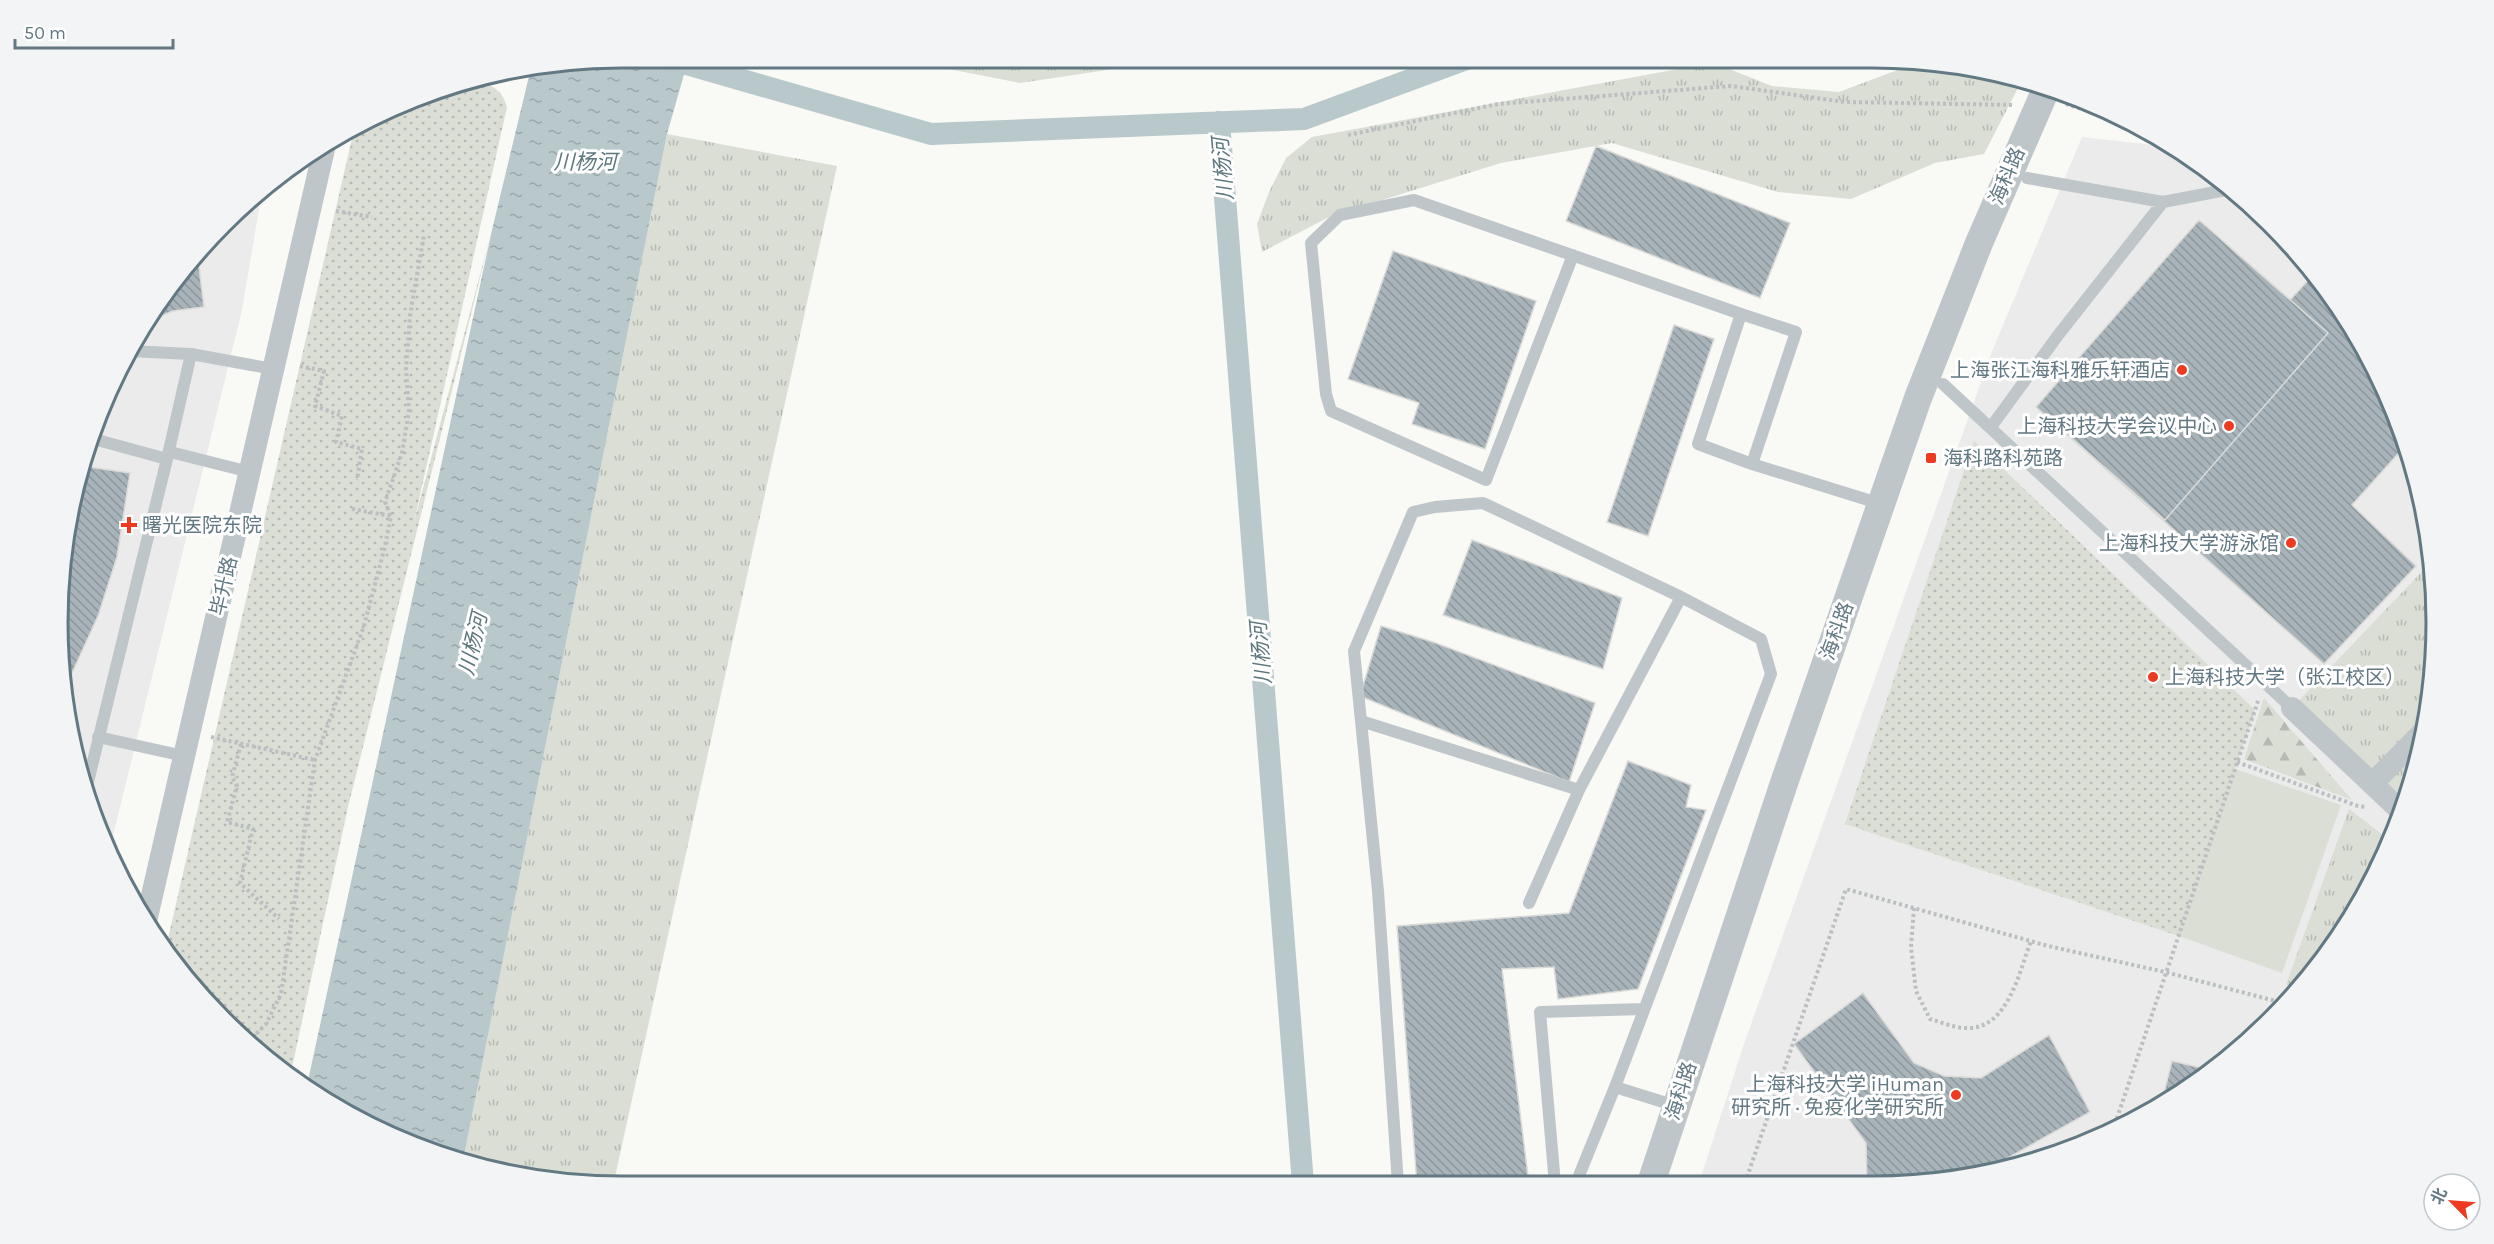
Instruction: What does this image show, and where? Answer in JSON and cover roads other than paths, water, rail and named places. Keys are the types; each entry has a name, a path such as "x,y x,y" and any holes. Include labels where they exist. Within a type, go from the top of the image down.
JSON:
{"street":[{"name":"海科路","path":"1673,1176 1802,789 1944,384 2027,177 2053,98"},
{"name":"海科路","path":"1653,1176 1784,783 1947,321 2053,98"},
{"name":"毕升路","path":"149,910 322,156"},
{"path":"2292,708 2395,806"},
{"path":"2372,784 2413,742"}],"lane":[{"path":"2027,177 2163,202 2221,191"},
{"path":"1573,255 1486,480 1331,411 1326,394 1311,243 1340,215 1414,200 1796,332 1752,464"},
{"path":"1991,427 2059,334 2163,202"},
{"path":"1741,314 1698,444 1752,464 1882,505"},
{"path":"139,351 191,354 273,369"},
{"path":"89,776 169,455 191,354"},
{"path":"1944,384 2292,708"},
{"path":"99,440 250,472"},
{"path":"1397,1176 1378,891 1354,651 1413,512 1435,507 1483,503 1681,597 1761,639 1771,674 1579,1176"},
{"path":"1529,903 1579,790 1681,597"},
{"path":"1361,722 1579,790"},
{"path":"98,737 184,756"},
{"path":"1554,1176 1540,1012 1643,1009"},
{"path":"1615,1087 1676,1106"}],"water":[{"path":"686,68 667,134 464,1154 410,1134 377,1119 308,1079 492,230 529,75 586,69"}],"waterway":[{"path":"700,68 931,134 1304,119 1442,68"},
{"name":"川杨河","path":"1219,122 1302,1176"}],"place":[{"name":"上海张江海科雅乐轩酒店","path":"2182,370"},
{"name":"上海科技大学会议中心","path":"2229,426"},
{"name":"海科路科苑路","path":"1931,458"},
{"name":"曙光医院东院","path":"129,525"},
{"name":"上海科技大学游泳馆","path":"2291,543"},
{"name":"上海科技大学（张江校区）","path":"2153,677"},
{"name":"上海科技大学 iHuman 研究所 · 免疫化学研究所","path":"1956,1095"}]}
